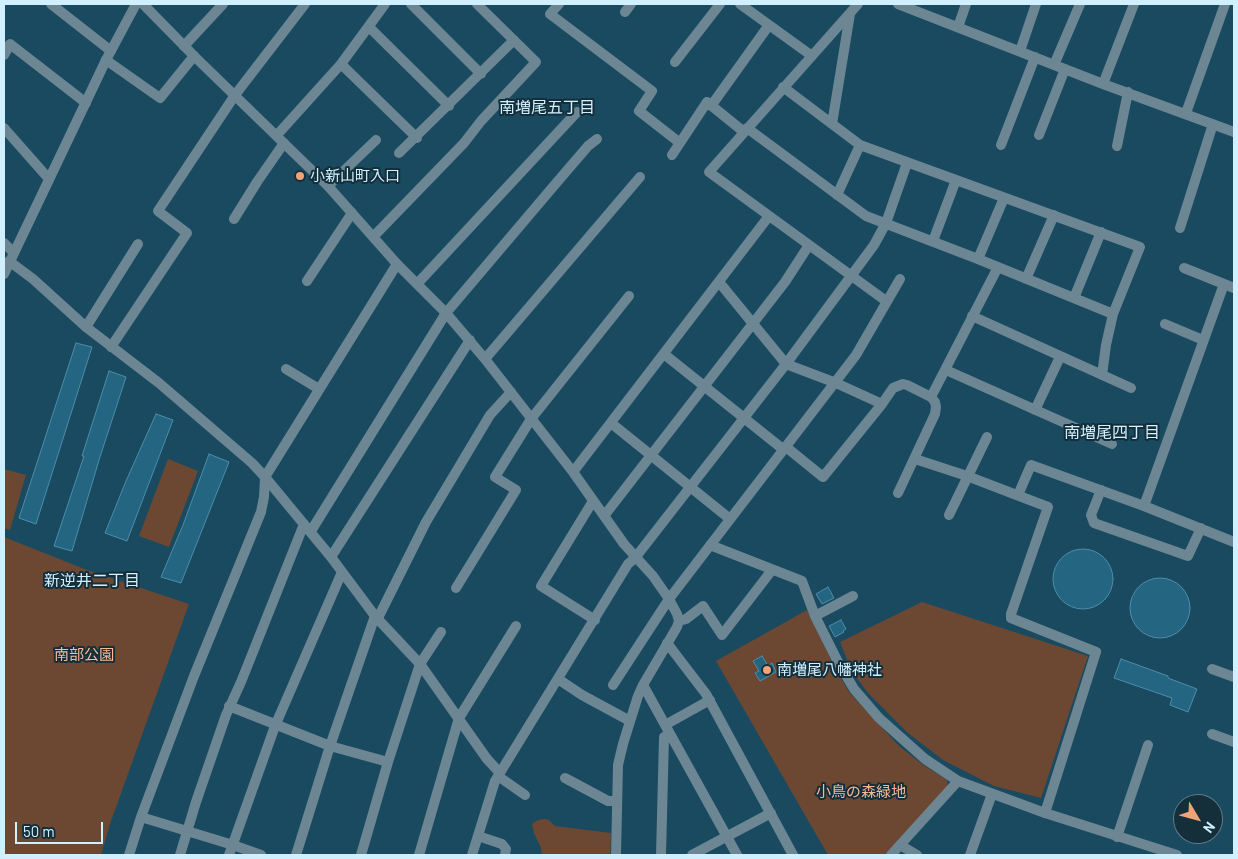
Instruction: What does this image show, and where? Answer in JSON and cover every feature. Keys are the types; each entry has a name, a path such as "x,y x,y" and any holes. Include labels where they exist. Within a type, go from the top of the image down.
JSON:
{"street":[{"path":"51,4 160,98 194,56"},
{"path":"4,274 108,55 136,4"},
{"path":"143,4 328,186 397,264 470,340 573,472 635,558 653,576 669,599 680,621"},
{"path":"184,46 223,4"},
{"path":"111,347 187,233 158,211 235,96 305,4"},
{"path":"234,219 281,139 341,64 385,4"},
{"path":"411,4 481,74"},
{"path":"374,236 464,143 481,121 536,62 477,4"},
{"path":"559,4 550,14 652,91 639,111 680,142"},
{"path":"675,62 720,4"},
{"path":"740,4 752,7 768,25 812,56"},
{"path":"858,4 709,172 886,301"},
{"path":"898,4 1103,84 1234,132"},
{"path":"958,27 966,4"},
{"path":"1020,51 1036,4"},
{"path":"1054,65 1080,4"},
{"path":"1103,84 1134,4"},
{"path":"1186,113 1225,4"},
{"path":"832,124 850,13"},
{"path":"711,106 768,25"},
{"path":"369,27 449,106"},
{"path":"399,153 417,138 514,40"},
{"path":"4,54 10,44 86,103"},
{"path":"1001,145 1035,57"},
{"path":"341,64 417,138"},
{"path":"1039,135 1065,69"},
{"path":"783,87 860,145 1140,247 1113,314 1102,376"},
{"path":"1117,146 1128,92"},
{"path":"672,155 707,102 866,216 1113,314"},
{"path":"417,284 577,112"},
{"path":"1180,228 1213,124"},
{"path":"4,128 49,179"},
{"path":"180,855 230,706 308,528 446,313 588,146 597,139"},
{"path":"328,186 376,140"},
{"path":"837,194 860,145"},
{"path":"472,855 495,781 628,564 635,558 786,364 874,245 886,223 907,163"},
{"path":"485,359 640,177"},
{"path":"933,241 956,180"},
{"path":"978,259 1004,198"},
{"path":"307,282 352,213"},
{"path":"1026,279 1054,215"},
{"path":"573,472 769,216"},
{"path":"1074,298 1100,232"},
{"path":"4,243 11,257 86,327 159,384 266,477 331,557 376,617 420,664 499,774 525,795"},
{"path":"86,327 138,244"},
{"path":"604,516 785,282 809,245"},
{"path":"129,855 141,817 194,676 261,512 266,477 397,264"},
{"path":"931,397 998,268"},
{"path":"1184,268 1234,288"},
{"path":"613,685 669,599 856,355 900,279"},
{"path":"719,282 786,364 836,383 882,404"},
{"path":"1144,506 1224,284"},
{"path":"456,588 516,490 495,477 532,419 630,296"},
{"path":"972,316 1131,388"},
{"path":"1165,324 1203,340"},
{"path":"331,557 470,340"},
{"path":"664,354 744,418 823,476 893,388 903,384 931,397 936,407 935,414 898,493"},
{"path":"1035,410 1060,357"},
{"path":"286,369 319,389"},
{"path":"946,370 1112,444"},
{"path":"296,855 330,746 376,617 426,522 490,415 511,392"},
{"path":"611,423 730,519"},
{"path":"949,515 987,436"},
{"path":"915,459 967,476 1048,507 1013,607 1011,618 1096,652 1045,813"},
{"path":"1018,495 1031,465 1144,506 1234,542"},
{"path":"1101,490 1091,515 1094,523 1188,556 1201,528"},
{"path":"593,501 541,586 595,620"},
{"path":"710,545 802,581 814,616 854,689 924,759 958,781 992,794 1176,855"},
{"path":"616,855 618,765 630,721 643,685 680,621 686,619 703,606 722,635 772,570"},
{"path":"231,850 275,726 342,572"},
{"path":"814,616 853,596"},
{"path":"419,855 459,718 516,626"},
{"path":"361,855 388,762 420,664 441,632"},
{"path":"667,643 710,700 793,855"},
{"path":"1212,669 1234,676"},
{"path":"558,679 582,695 630,721"},
{"path":"643,685 737,855"},
{"path":"661,855 664,737 667,730 710,700"},
{"path":"230,706 275,726 330,746 388,762"},
{"path":"1212,734 1234,742"},
{"path":"1117,837 1148,744"},
{"path":"565,778 608,801 616,801"},
{"path":"891,855 958,781"},
{"path":"970,855 992,794"},
{"path":"692,855 772,813"},
{"path":"141,817 187,831 231,850 261,855"},
{"path":"478,836 502,844 506,849 506,855"},
{"path":"900,845 917,855"}],"green space":[{"path":"168,459 198,471 169,547 139,536"},
{"path":"4,469 26,475 10,530 4,528"},
{"name":"南部公園","path":"4,537 87,570 189,604 110,824 101,855 4,855"},
{"path":"922,602 1088,656 1041,798 994,786 943,760 908,733 868,693 852,672 840,642"},
{"name":"小鳥の森緑地","path":"807,610 849,692 899,746 947,780 948,787 885,855 828,855 716,661"},
{"path":"544,819 549,820 555,826 611,833 610,855 542,855 532,824"}],"building":[{"path":"76,343 92,347 36,524 19,518"},
{"path":"109,371 126,377 72,551 54,546 84,456 82,456"},
{"path":"156,414 173,420 127,541 105,533"},
{"path":"209,454 229,462 181,583 161,577 183,525"},
{"path":"1077,549 1089,549 1100,554 1108,562 1113,573 1111,591 1100,604 1089,609 1077,609 1066,604 1058,596 1053,585 1053,573 1058,562 1066,554"},
{"path":"1154,578 1166,578 1177,583 1185,591 1190,602 1188,620 1177,633 1166,638 1154,638 1143,633 1135,625 1130,614 1130,602 1135,591 1143,583"},
{"path":"828,587 834,598 822,604 816,594"},
{"path":"841,620 846,629 835,637 829,626"},
{"path":"762,656 768,666 772,663 776,672 760,681 755,673 759,671 753,661"},
{"path":"1121,659 1197,689 1188,712 1170,705 1172,698 1114,678"}],"place":[{"name":"小新山町入口","path":"300,176"},
{"name":"南増尾八幡神社","path":"767,670"}],"district":[{"name":"南増尾五丁目","path":"547,108"},
{"name":"南増尾四丁目","path":"1112,433"},
{"name":"新逆井二丁目","path":"92,581"}]}
